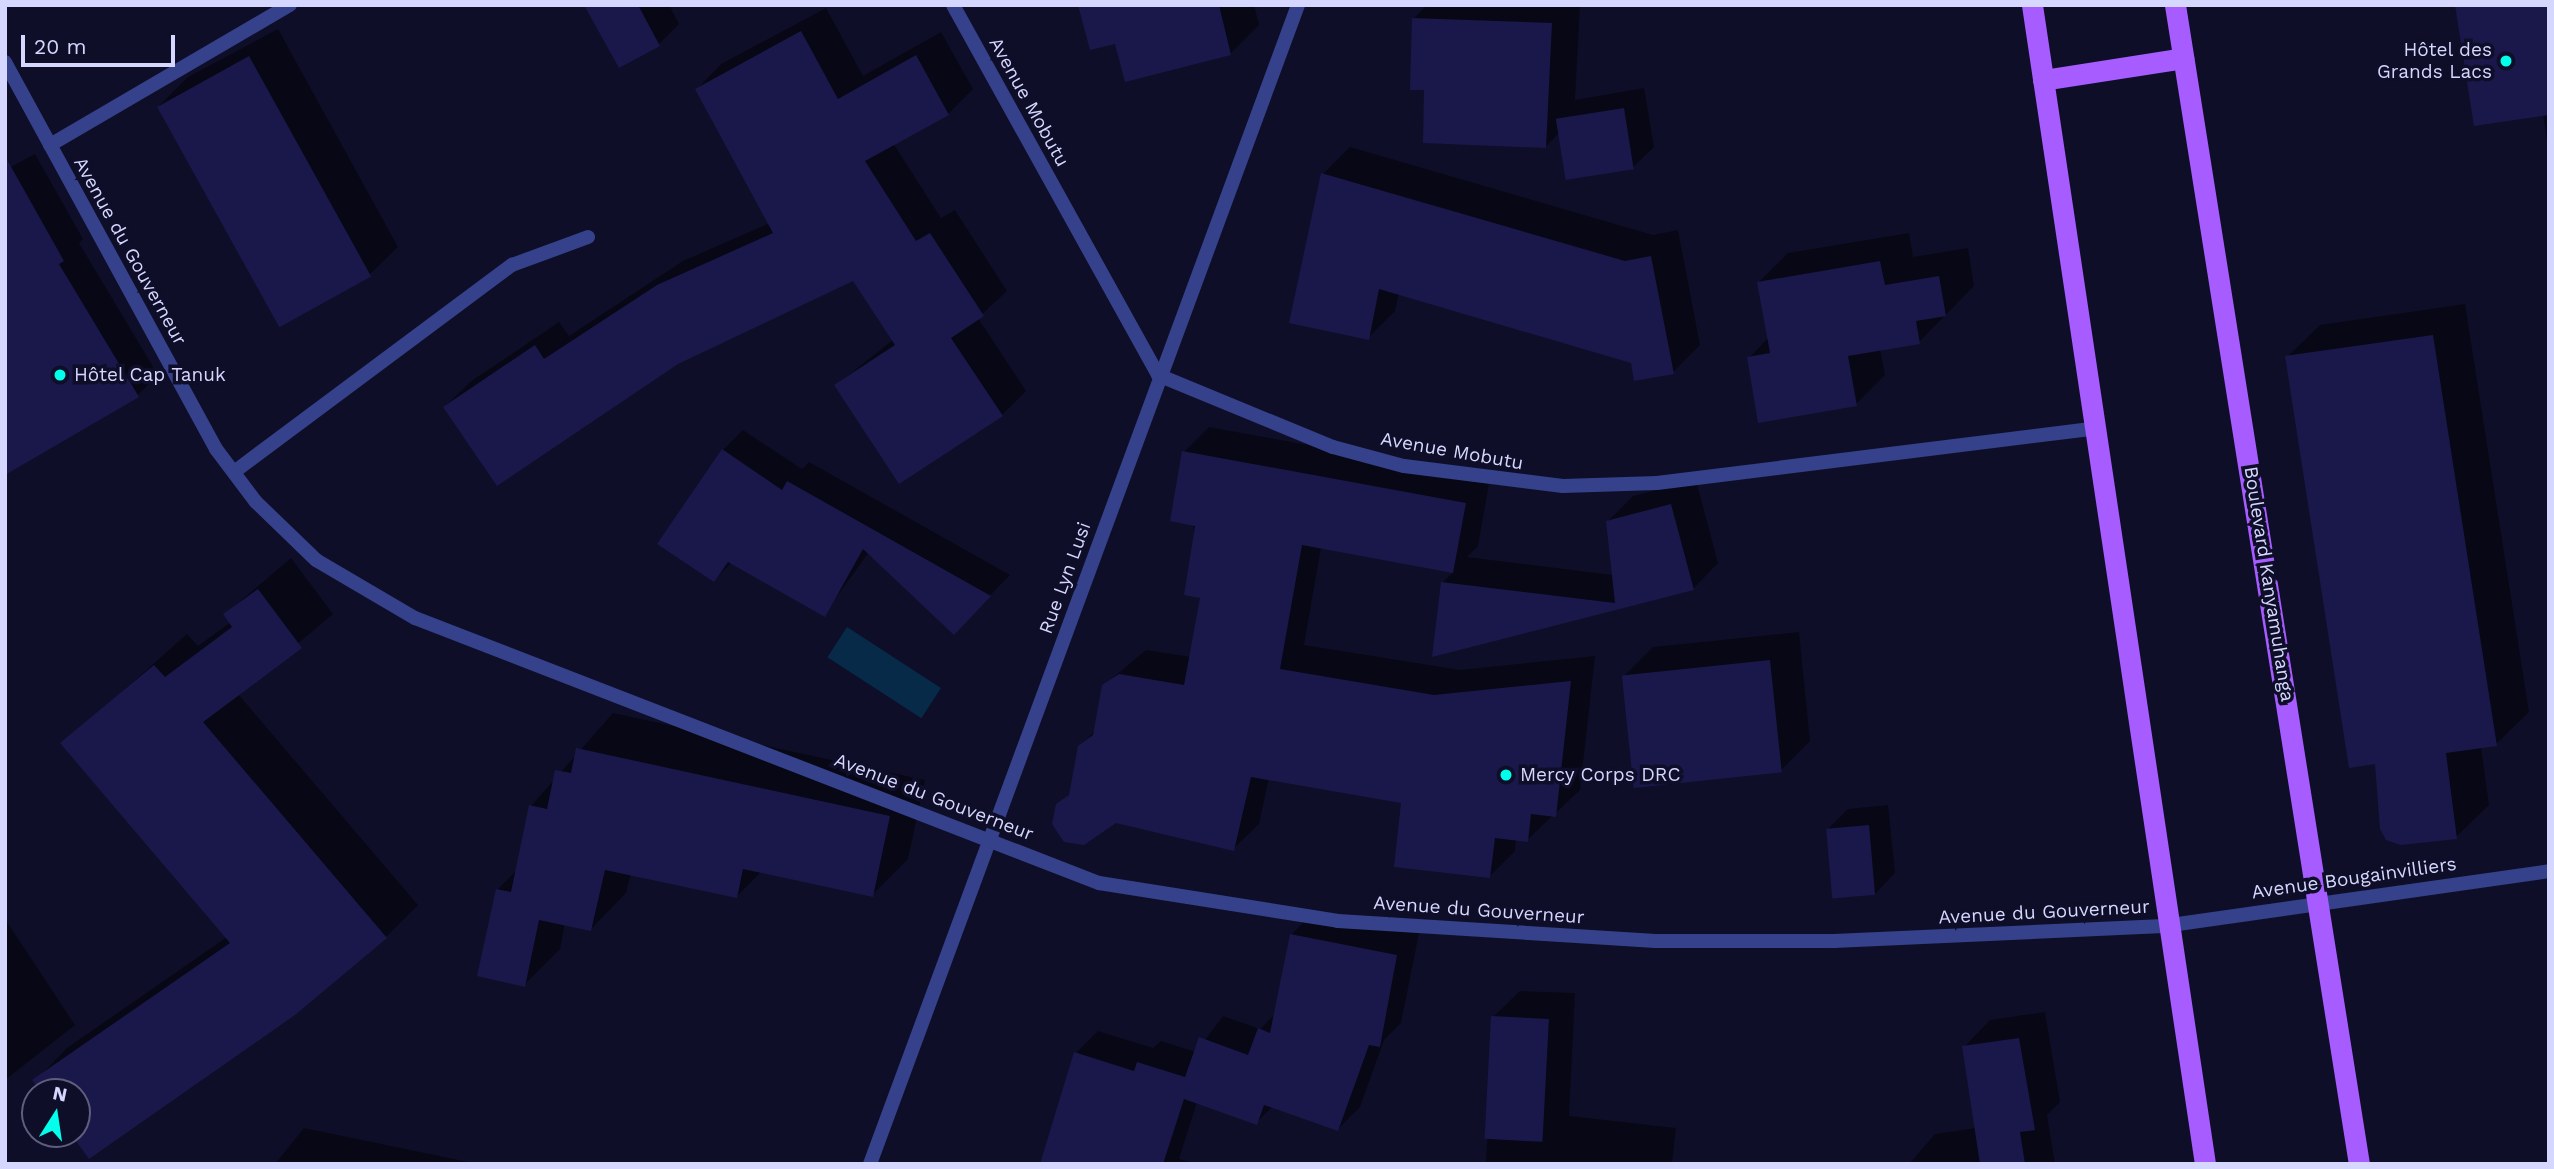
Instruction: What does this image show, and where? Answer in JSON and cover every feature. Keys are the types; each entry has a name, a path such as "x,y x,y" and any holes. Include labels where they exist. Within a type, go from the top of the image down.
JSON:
{"main road":[{"path":"2032,5 2164,926 2204,1164"},
{"name":"Boulevard Kanyamuhanga","path":"2175,5 2320,900 2359,1164"},
{"path":"2043,80 2183,58"}],"street":[{"path":"50,145 290,5"},
{"name":"Avenue Mobutu","path":"953,5 1158,375 1356,453 1417,468 1563,486 1657,483 2091,429"},
{"name":"Rue Lyn Lusi","path":"870,1164 992,839 1158,375 1298,5"},
{"name":"Avenue du Gouverneur","path":"5,62 234,472 316,559 415,618 992,839 1099,883 1338,920 1655,941 1834,941 2164,926"},
{"path":"234,472 512,265 588,237"},
{"name":"Avenue Bougainvilliers","path":"2164,926 2320,900 2549,871"}],"water":[{"path":"847,627 941,688 921,718 827,657"}],"building":[{"path":"584,5 638,5 660,46 619,68"},
{"path":"1078,5 1219,5 1231,55 1125,82 1115,44 1090,50"},
{"name":"Hôtel des Grands Lacs","path":"2455,5 2549,5 2549,115 2474,126"},
{"path":"1412,18 1552,23 1546,148 1423,143 1424,90 1410,90"},
{"path":"801,31 838,99 916,55 949,115 865,161 916,241 930,233 984,316 951,338 1003,416 899,484 834,385 895,345 853,281 678,364 497,486 443,407 535,345 544,359 657,285 773,233 695,89"},
{"path":"249,56 371,276 279,327 157,107"},
{"path":"1624,108 1634,169 1566,180 1556,119"},
{"path":"5,156 64,261 59,264 139,397 5,475"},
{"path":"1321,173 1625,261 1651,256 1674,374 1634,381 1631,363 1379,289 1369,340 1289,323"},
{"path":"1880,261 1885,285 1939,276 1946,316 1916,321 1920,344 1848,356 1857,406 1758,423 1747,357 1770,353 1757,282"},
{"path":"2433,335 2497,746 2446,753 2457,839 2401,845 2386,840 2380,829 2375,764 2349,768 2285,356"},
{"path":"722,449 782,490 787,481 991,596 954,635 863,549 825,617 728,562 714,582 657,544"},
{"path":"1182,451 1466,503 1453,573 1302,545 1280,669 1434,695 1571,681 1556,817 1531,814 1528,842 1495,838 1490,878 1394,867 1401,803 1251,777 1234,851 1116,823 1084,845 1064,842 1052,824 1056,804 1069,795 1078,746 1093,735 1102,685 1119,674 1184,685 1200,598 1184,595 1195,526 1170,521"},
{"path":"1671,504 1694,590 1432,657 1441,582 1615,603 1606,521"},
{"path":"258,589 302,648 203,722 387,938 295,1015 89,1159 81,1148 91,1148 91,1078 35,1078 230,943 60,743 154,665 165,677 232,627 223,614"},
{"path":"1770,660 1782,772 1634,788 1622,676"},
{"path":"576,748 890,816 873,897 743,869 737,898 605,870 591,931 539,920 525,987 477,976 496,889 511,892 529,805 547,809 555,770 571,773"},
{"path":"1869,825 1875,895 1832,898 1826,829"},
{"path":"1290,934 1397,955 1380,1047 1369,1045 1338,1131 1264,1105 1257,1125 1184,1099 1163,1164 1040,1164 1074,1052 1134,1071 1137,1062 1185,1077 1199,1037 1248,1055 1258,1028 1270,1033"},
{"path":"1491,1016 1549,1019 1542,1142 1485,1139"},
{"path":"2019,1038 2035,1130 2020,1132 2025,1164 1980,1164 1962,1046"}],"place":[{"name":"Hôtel des Grands Lacs","path":"2506,61"},
{"name":"Hôtel Cap Tanuk","path":"60,375"},
{"name":"Mercy Corps DRC","path":"1506,775"}]}
